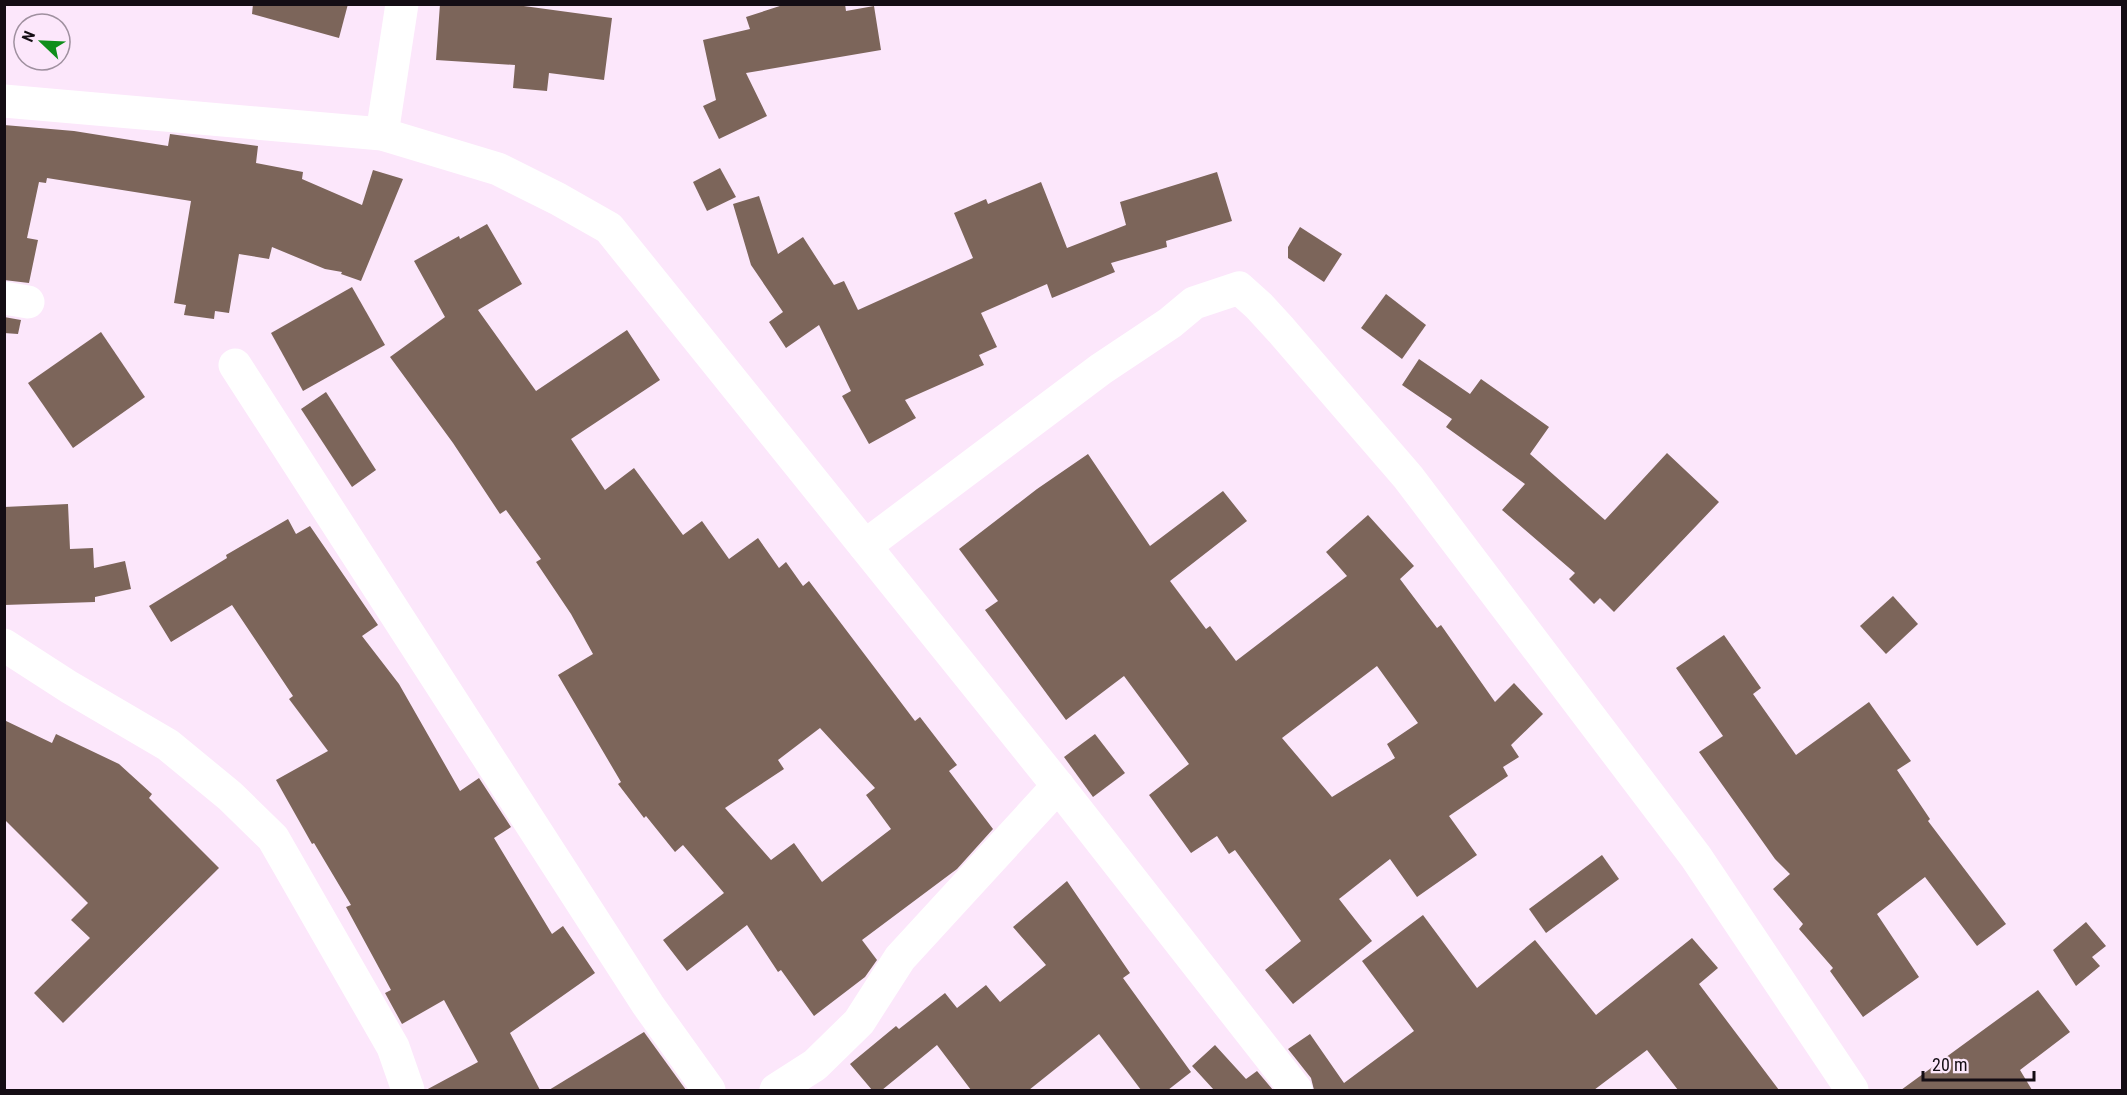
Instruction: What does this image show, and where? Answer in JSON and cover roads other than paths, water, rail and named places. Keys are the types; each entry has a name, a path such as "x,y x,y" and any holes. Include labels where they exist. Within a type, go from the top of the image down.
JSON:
{"street":[{"path":"382,134 402,4"},
{"path":"4,101 382,134 498,169 609,228 1058,786 1296,1090"},
{"path":"865,546 1101,369 1170,323 1194,303 1239,288 1274,322 1408,477 1696,857 1852,1090"},
{"path":"235,365 648,1005 709,1090"},
{"path":"4,645 168,746 230,796 273,838 393,1047 408,1090"},
{"path":"776,1090 815,1065 859,1022 900,958 1058,786"}]}
